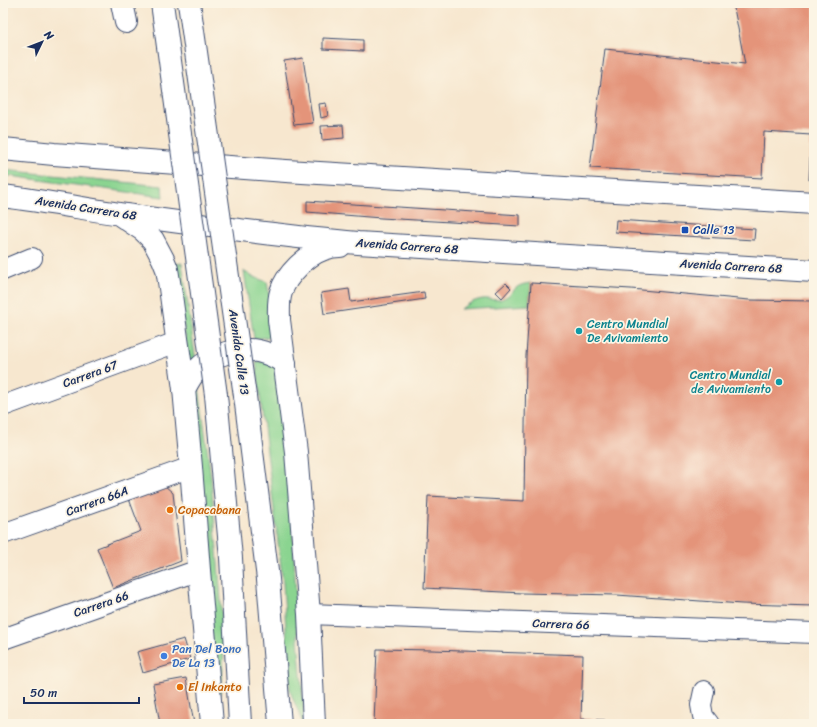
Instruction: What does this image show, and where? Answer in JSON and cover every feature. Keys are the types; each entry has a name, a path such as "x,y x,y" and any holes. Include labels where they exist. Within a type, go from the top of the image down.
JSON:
{"main road":[{"path":"162,3 216,396 231,558 240,724"},
{"name":"Avenida Calle 13","path":"189,3 245,396 268,579 280,724"},
{"path":"3,149 286,171 814,203"},
{"name":"Avenida Carrera 68","path":"3,196 258,233 358,243 814,271"},
{"path":"119,214 143,230 153,240 164,259 167,269 184,389 192,467 212,724"},
{"path":"314,724 308,614 296,452 279,307 280,293 286,281 296,269 314,254 325,248 358,243"},
{"path":"184,389 202,366 218,355 228,352 247,350 258,351 267,353 285,362"},
{"path":"222,724 237,666"},
{"name":"Avenida Calle 13","path":"279,702 290,724"}],"street":[{"path":"3,270 32,258"},
{"name":"Carrera 67","path":"3,406 177,342"},
{"name":"Carrera 66A","path":"3,534 192,467"},
{"name":"Carrera 66","path":"3,639 199,570"},
{"name":"Carrera 66","path":"308,614 814,633"},
{"path":"704,691 701,705 703,716 710,724"}],"green space":[{"path":"3,170 162,186 163,197 3,175"},
{"path":"182,263 196,362 190,368 174,264"},
{"path":"244,271 251,276 267,282 276,336 254,339"},
{"path":"531,283 529,305 460,309 480,300 502,299 519,286"},
{"path":"263,361 277,366 293,532 297,626 305,724 303,724 290,691 283,583 256,362"},
{"path":"199,387 211,478 224,651 222,680 217,711 193,390"}],"building":[{"path":"733,3 814,3 814,180 809,180 811,135 764,132 762,178 590,168 605,49 745,64"},
{"path":"323,38 363,40 363,51 323,49"},
{"path":"303,58 313,123 294,125 284,61"},
{"path":"326,103 328,116 321,118 319,104"},
{"path":"343,125 344,138 322,140 321,126"},
{"path":"307,201 520,215 520,226 307,212"},
{"name":"Calle 13","path":"616,220 755,229 754,240 615,232"},
{"path":"506,283 511,288 502,298 496,292"},
{"path":"531,283 631,289 749,300 814,301 814,606 742,604 617,595 522,593 424,588 428,496 524,501 526,356"},
{"path":"349,289 351,302 424,292 425,299 324,314 321,293"},
{"path":"164,485 173,493 181,561 113,588 97,548 141,531 129,499"},
{"name":"Pan Del Bono De La 13","path":"184,639 190,659 143,673 137,652"},
{"path":"377,649 583,655 581,719 605,720 605,724 374,724"},
{"path":"186,678 194,724 160,724 153,684"}],"place":[{"name":"Calle 13","path":"685,230"},
{"name":"Centro Mundial De Avivamiento","path":"579,331"},
{"name":"Centro Mundial de Avivamiento","path":"779,382"},
{"name":"Copacabana","path":"170,510"},
{"name":"Pan Del Bono De La 13","path":"164,656"},
{"name":"El Inkanto","path":"180,687"}]}
